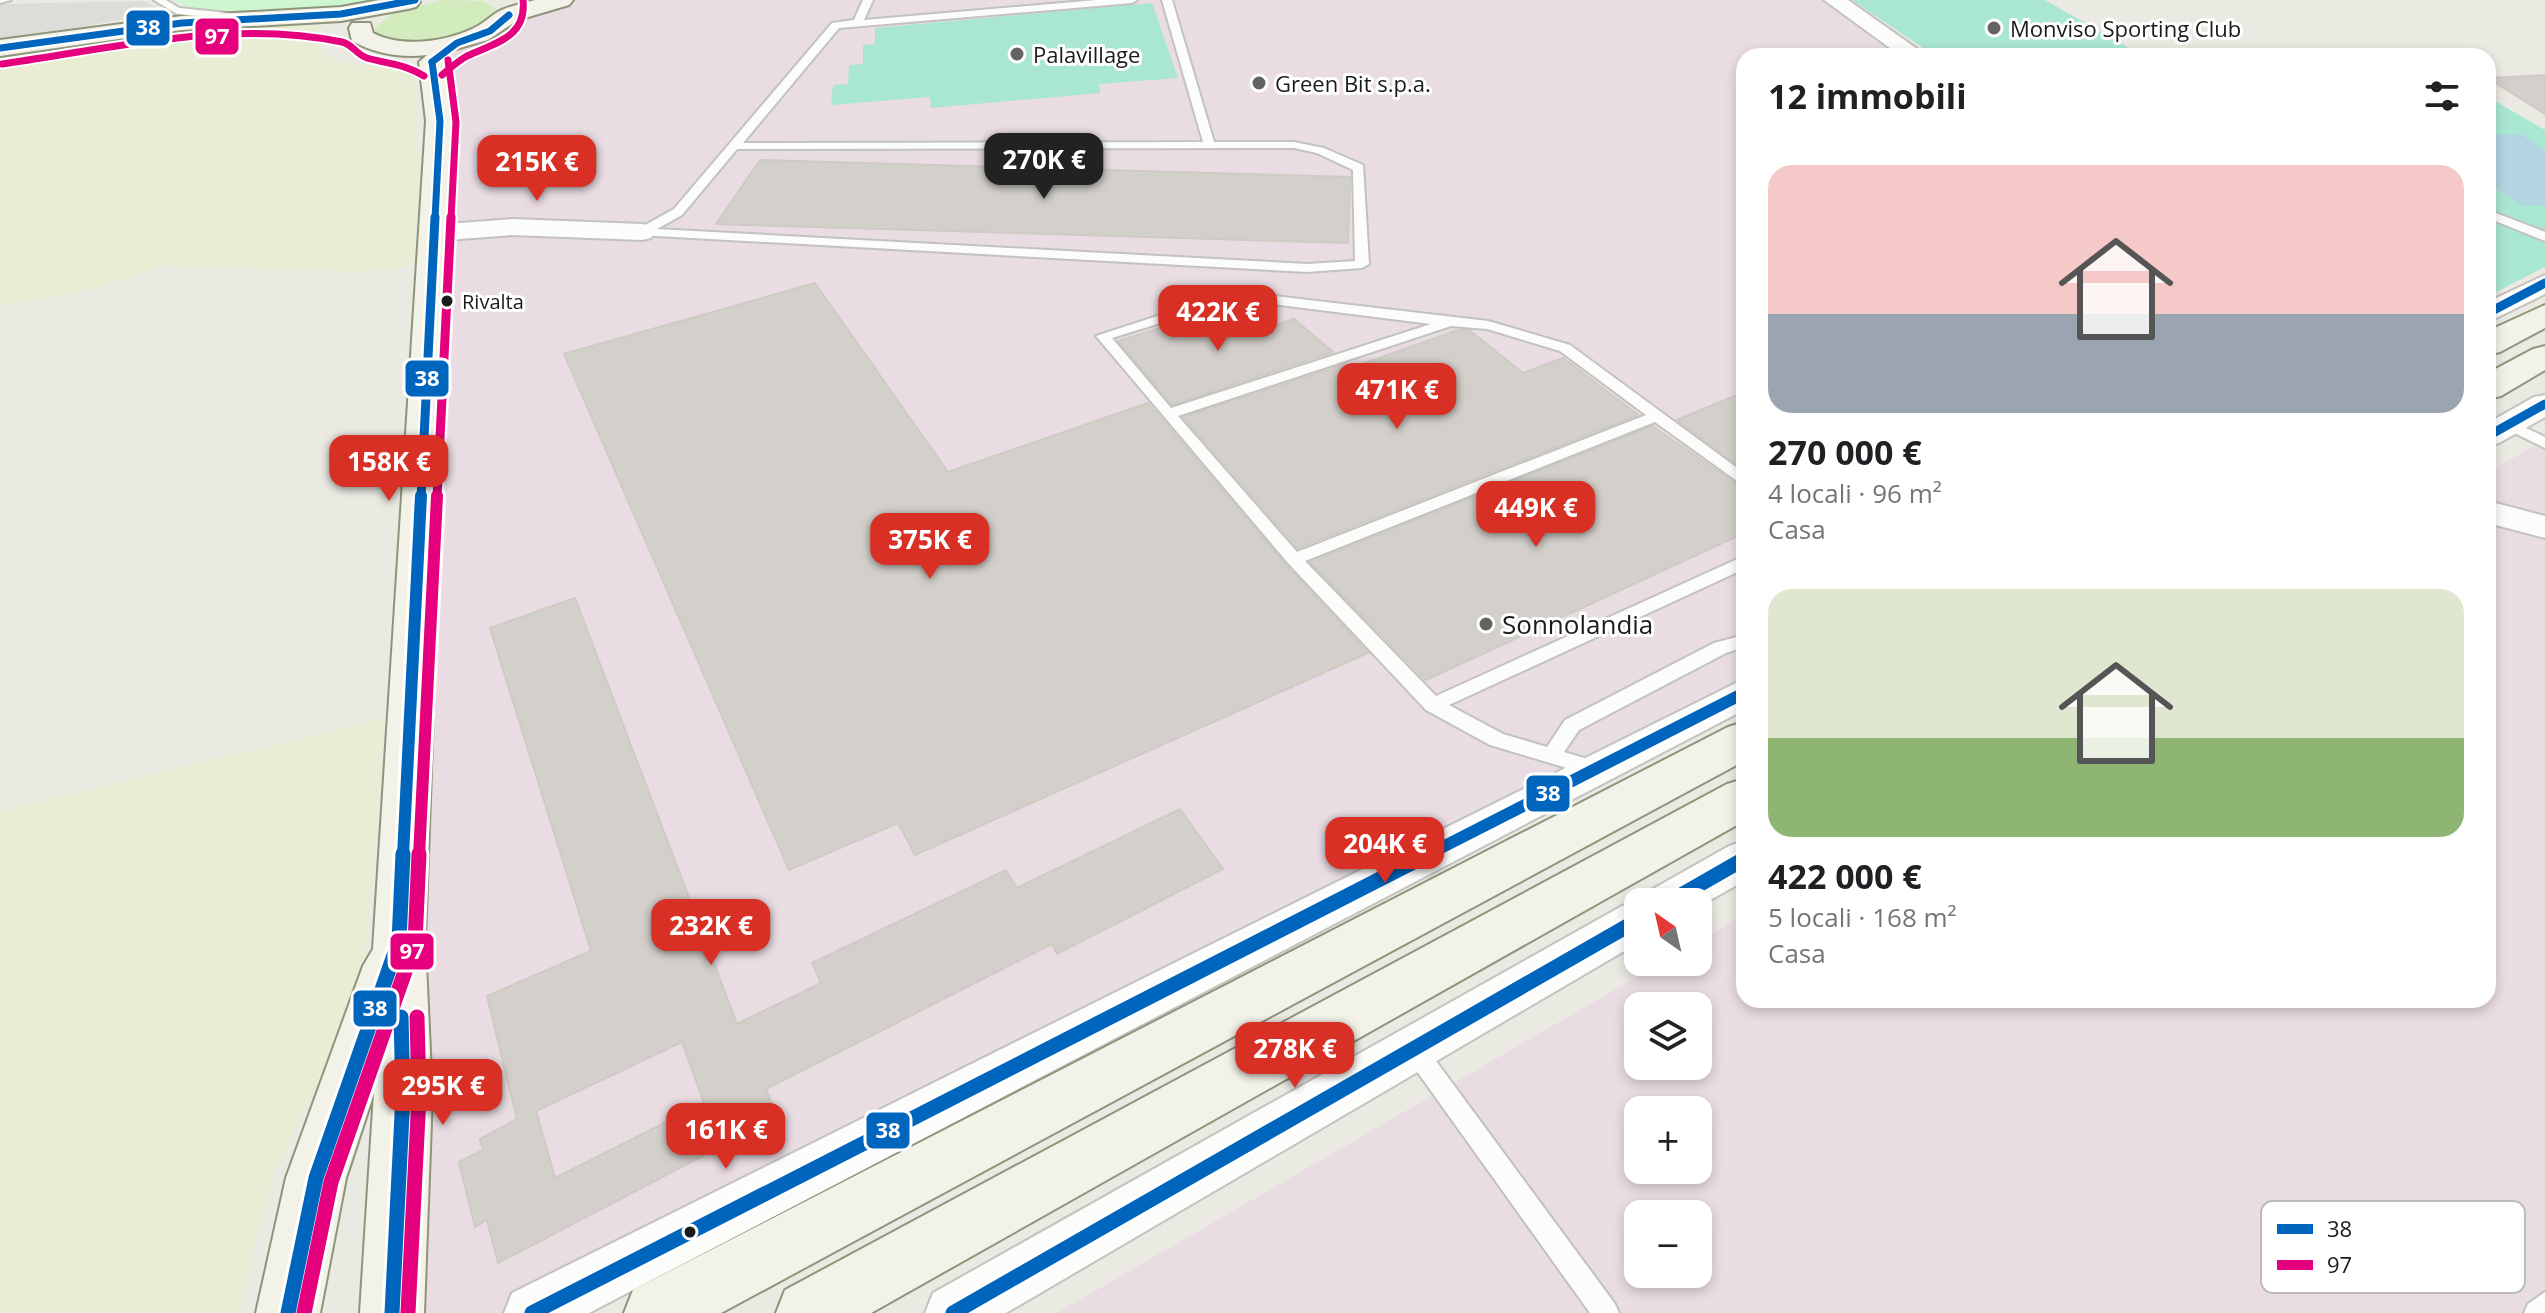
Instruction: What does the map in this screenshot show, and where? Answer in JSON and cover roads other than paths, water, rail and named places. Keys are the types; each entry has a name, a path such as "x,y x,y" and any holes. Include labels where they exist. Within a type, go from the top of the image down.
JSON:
{"street":[{"path":"412,1 379,12 361,28 361,36 370,43 433,51 490,31 508,4 561,0"},
{"path":"1834,0 1904,48"},
{"path":"0,48 167,24 341,14 412,1"},
{"path":"282,17 361,28"},
{"path":"392,1313 403,1095 399,941 440,121 433,51"},
{"path":"434,233 512,227 642,232"},
{"path":"2496,309 2545,283"},
{"path":"2496,341 2545,315"},
{"path":"2496,384 2545,356"},
{"path":"2498,431 2545,404"},
{"path":"2496,514 2545,527"},
{"path":"532,1313 1736,697"},
{"path":"656,1313 1736,744"},
{"path":"808,1313 1736,802"},
{"path":"1693,888 1736,864"},
{"path":"953,1313 1624,928"},
{"path":"288,1313 316,1178 399,941"}],"lane":[{"path":"159,0 177,11 247,18"},
{"path":"858,23 868,0"},
{"path":"642,232 678,212 836,25 1132,0"},
{"path":"1167,0 1210,146"},
{"path":"642,232 1307,268 1362,264 1359,168 1320,150 1294,145 733,146"},
{"path":"2496,217 2545,237"},
{"path":"1597,769 1497,740 1433,705 1294,559 1103,336 1221,300 1248,297 1488,325 1565,348 1736,475"},
{"path":"1168,414 1450,322"},
{"path":"1294,559 1655,417"},
{"path":"2498,431 2545,443"},
{"path":"1433,705 1736,566"},
{"path":"1552,755 1572,725 1720,648 1736,643"},
{"path":"1414,1049 1606,1313"},
{"path":"2537,1313 2545,1305"}],"water":[{"path":"2520,134 2545,150 2545,205 2522,206 2496,188 2496,135"}],"place":[{"name":"Monviso Sporting Club","path":"1994,28"},
{"name":"Palavillage","path":"1017,54"},
{"name":"Green Bit s.p.a.","path":"1259,83"},
{"name":"Rivalta","path":"447,301"},
{"name":"Sonnolandia","path":"1486,624"}]}
